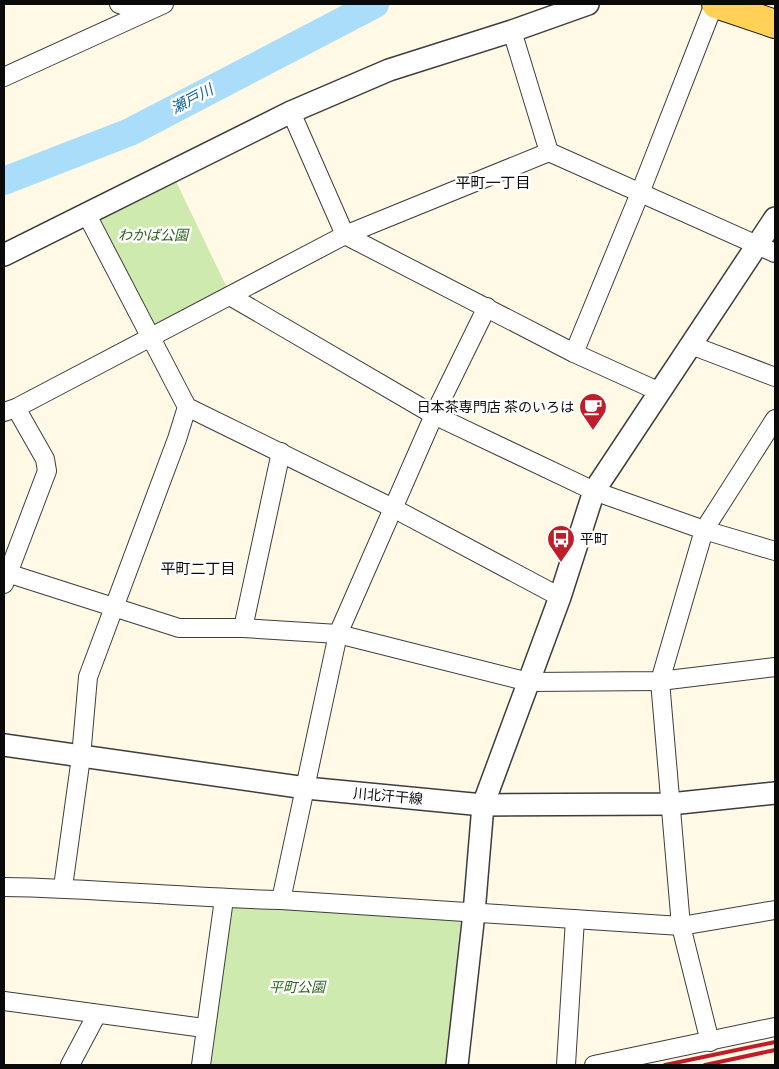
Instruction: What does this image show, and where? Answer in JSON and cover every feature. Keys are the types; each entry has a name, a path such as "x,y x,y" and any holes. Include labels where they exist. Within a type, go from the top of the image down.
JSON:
{"main road":[{"path":"715,4 775,24"}],"street":[{"path":"118,4 144,12"},
{"path":"4,77 164,4"},
{"path":"4,255 88,215 291,112 389,70 512,32 588,4"},
{"path":"574,352 715,4"},
{"path":"512,32 549,152"},
{"path":"291,112 345,234 574,352 660,392"},
{"path":"766,250 549,152 345,234 10,410 45,459 47,471 5,576 179,628 243,628 338,634 529,682 660,680 775,667"},
{"path":"88,215 187,407 393,508 560,597"},
{"path":"458,1065 483,805 560,597 594,491 691,346 766,250 775,218"},
{"path":"230,296 434,415 594,491 704,530 775,551"},
{"path":"281,900 338,634 434,415 487,307"},
{"path":"691,346 775,377"},
{"path":"63,887 81,757 88,677 177,439 187,407"},
{"path":"710,1042 682,926 660,680 704,530 775,419"},
{"path":"243,628 281,452"},
{"name":"川北汗干線","path":"4,745 306,788 483,805 670,804 775,793"},
{"path":"4,887 63,887 224,899 281,900 682,926 775,910"},
{"path":"201,1065 204,1028 224,899"},
{"path":"566,1065 575,919"},
{"path":"4,1001 204,1028"},
{"path":"70,1065 97,1014"},
{"path":"594,1065 775,1027"}],"green space":[{"name":"わかば公園","path":"172,173 228,290 152,329 94,216"},
{"name":"平町公園","path":"228,904 461,918 446,1065 208,1065"}],"waterway":[{"name":"瀬戸川","path":"4,181 130,132 375,4"}],"railway":[{"path":"665,1065 775,1042"},
{"path":"705,1065 775,1050"}],"place":[{"name":"日本茶専門店 茶のいろは","path":"593,431"},
{"name":"平町","path":"561,563"}],"district":[{"name":"平町一丁目","path":"493,183"},
{"name":"平町二丁目","path":"198,569"}]}
